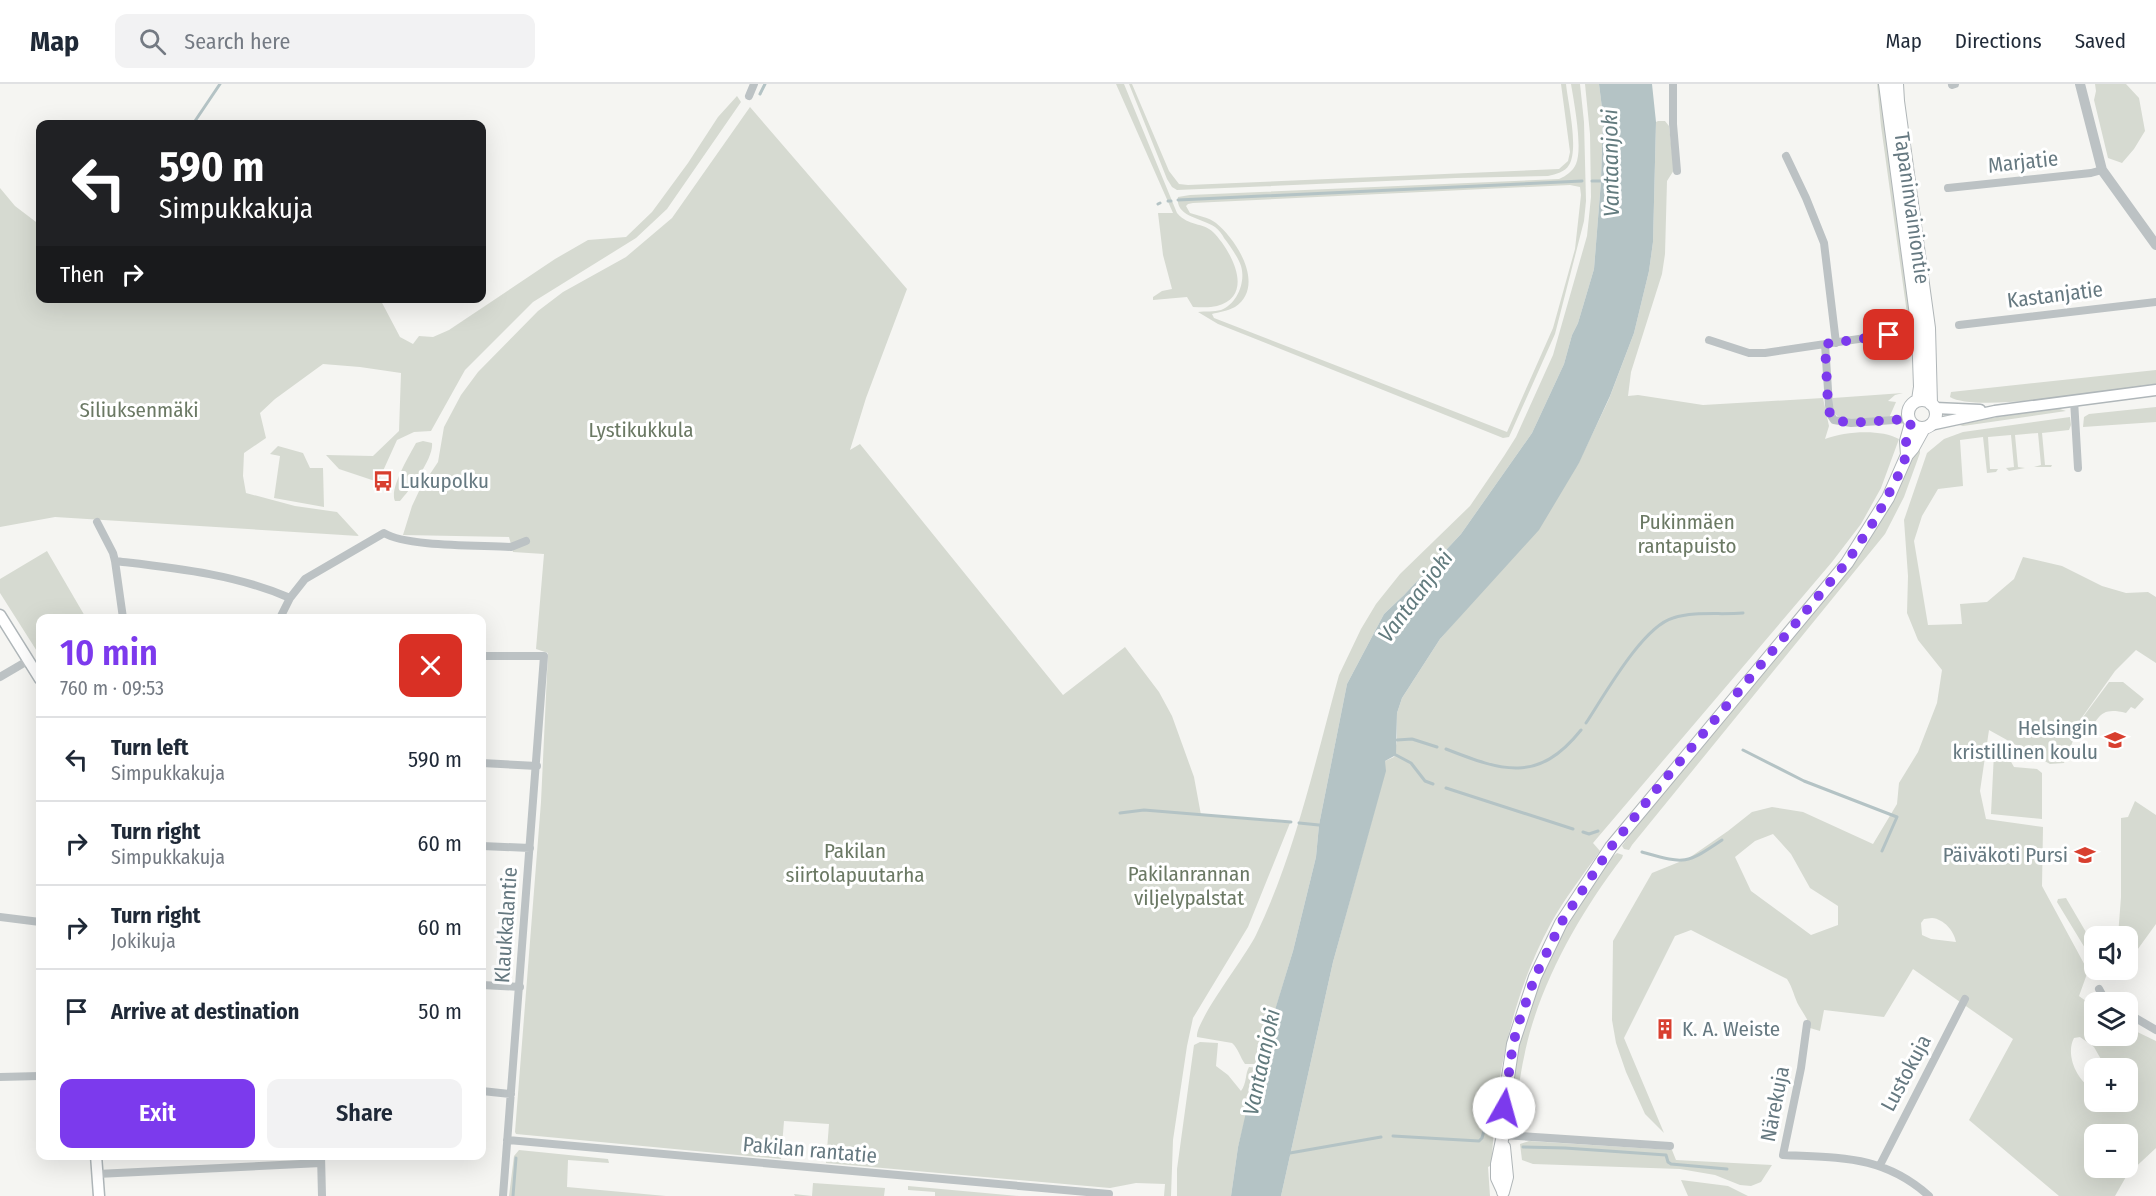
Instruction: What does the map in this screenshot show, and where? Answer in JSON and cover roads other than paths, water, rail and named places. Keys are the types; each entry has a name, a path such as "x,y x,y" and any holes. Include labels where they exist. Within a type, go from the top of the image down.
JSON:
{"main road":[{"name":"Tapaninvainiontie","path":"1886,84 1918,330 1920,383 1918,400"},
{"name":"Tapaninvainiontie","path":"1897,84 1929,328 1933,406"},
{"path":"1910,421 1915,426 1927,427 1995,411 2156,390"},
{"path":"1907,454 1909,408 1918,400 1953,410 1995,411"},
{"path":"1503,1194 1497,1178 1497,1164 1503,1136 1513,1044 1535,977 1561,923 1611,847 1847,562 1888,498 1907,454 1935,417 1933,406"},
{"path":"0,615 36,672"},
{"path":"96,1160 99,1196"}],"street":[{"path":"749,96 754,84"},
{"path":"1673,84 1673,124 1677,171"},
{"path":"2080,84 2102,170 2156,245"},
{"path":"1786,156 1824,243 1836,343"},
{"name":"Marjatie","path":"1948,188 2102,170"},
{"name":"Kastanjatie","path":"1959,325 2156,302"},
{"path":"1709,340 1749,353 1765,353 1899,333"},
{"path":"1825,344 1828,405 1834,420 1851,423 1910,421"},
{"path":"2074,399 2078,468"},
{"path":"97,522 113,553 122,614"},
{"path":"282,614 298,585 305,579 384,533 391,538 411,542 511,547 526,541"},
{"path":"115,561 235,579 267,588 290,598"},
{"name":"Klaukkalantie","path":"486,656 544,657 503,1196"},
{"path":"0,677 29,660"},
{"path":"486,763 537,766"},
{"path":"486,846 530,848"},
{"path":"0,917 36,922"},
{"path":"486,985 520,987"},
{"name":"Lustokuja","path":"1880,1165 1965,999"},
{"path":"2138,1019 2156,1030"},
{"name":"Närekuja","path":"1807,1024 1783,1155 1848,1158 1880,1165"},
{"path":"0,1077 36,1076"},
{"path":"486,1091 511,1094"},
{"path":"1503,1136 1670,1146"},
{"name":"Pakilan rantatie","path":"507,1140 1109,1194"},
{"path":"97,1174 306,1160"},
{"path":"321,1160 322,1196"},
{"path":"1880,1165 1913,1183 1929,1196"}],"water":[{"name":"Vantaanjoki","path":"1599,84 1652,84 1656,122 1653,242 1649,271 1634,333 1610,396 1579,463 1539,530 1440,639 1402,698 1397,713 1396,755 1385,761 1386,771 1333,962 1281,1196 1231,1196 1238,1147 1253,1082 1293,951 1316,857 1319,825 1347,684 1384,614 1461,534 1532,433 1564,364 1572,335 1578,323 1594,269 1601,181 1603,116"}],"waterway":[{"path":"196,120 220,84"},
{"path":"760,94 765,84"},
{"path":"1178,200 1582,181"},
{"name":"Vantaanjoki","path":"1592,181 1601,181"},
{"path":"1586,723 1613,680 1637,648 1661,624 1673,618 1690,615 1743,613"},
{"path":"1446,749 1502,767 1534,766 1550,759 1581,730"},
{"path":"1397,740 1412,739 1437,747"},
{"path":"1743,750 1804,781 1897,817 1882,851"},
{"path":"1396,755 1411,763 1425,781 1433,784"},
{"path":"1446,788 1573,829"},
{"path":"1120,813 1144,810 1291,822"},
{"path":"1299,823 1319,825"},
{"path":"1583,832 1589,834 1598,831"},
{"path":"1642,852 1667,859 1684,860 1700,854 1722,840"},
{"path":"1393,1136 1479,1141 1487,1119"},
{"path":"1290,1153 1381,1137"},
{"path":"1523,1147 1666,1155 1671,1164 1727,1169"},
{"path":"513,1196 516,1158"}],"place":[{"name":"Lukupolku","path":"383,481"},
{"name":"Helsingin kristillinen koulu","path":"2115,740"},
{"name":"Päiväkoti Pursi","path":"2085,855"},
{"name":"K. A. Weiste","path":"1665,1029"}],"park label":[{"name":"Siliuksenmäki","path":"139,410"},
{"name":"Lystikukkula","path":"641,430"},
{"name":"Pukinmäen rantapuisto","path":"1687,534"},
{"name":"Pakilan siirtolapuutarha","path":"855,863"},
{"name":"Pakilanrannan viljelypalstat","path":"1189,886"}]}
